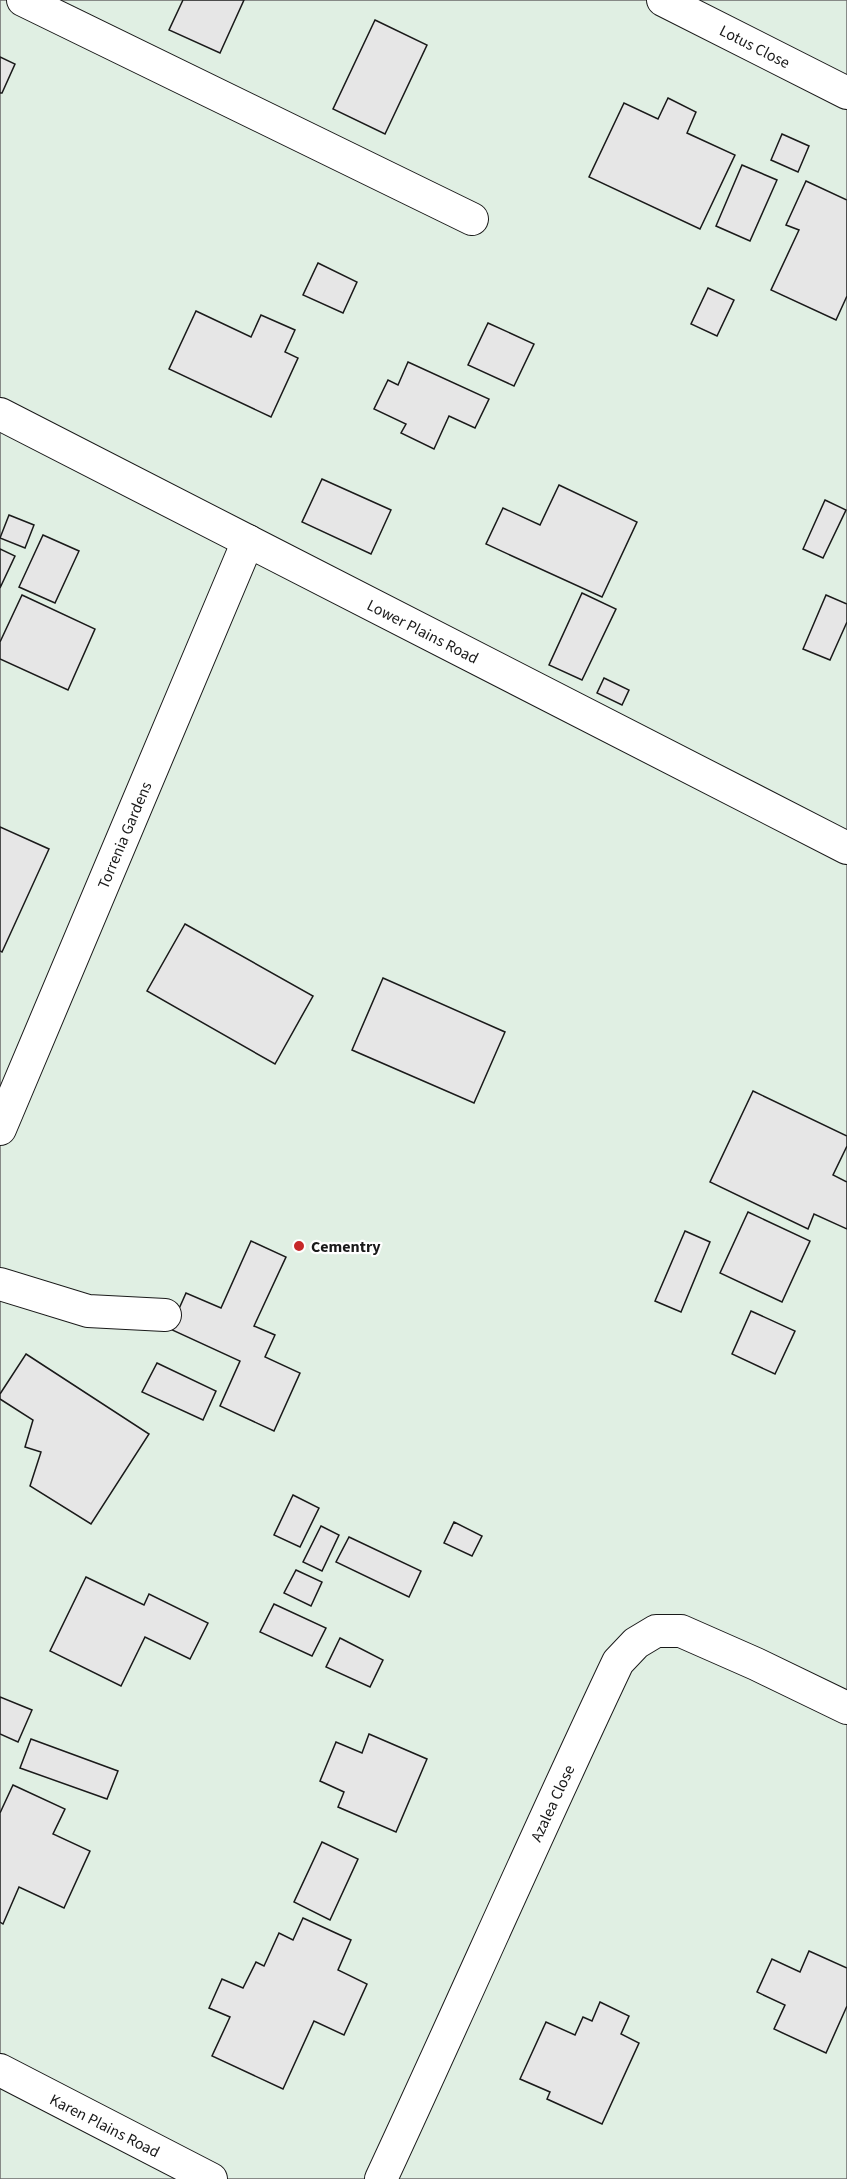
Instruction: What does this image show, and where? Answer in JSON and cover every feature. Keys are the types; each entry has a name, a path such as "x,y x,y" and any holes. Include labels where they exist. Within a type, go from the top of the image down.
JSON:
{"street":[{"path":"23,0 472,219"},
{"name":"Lotus Close","path":"663,0 847,93"},
{"name":"Lower Plains Road","path":"0,414 847,848"},
{"name":"Torrenia Gardens","path":"0,1129 248,542"},
{"path":"0,1284 88,1311 165,1315"},
{"name":"Azalea Close","path":"381,2179 578,1746 618,1662 636,1643 656,1631 681,1631 847,1708"},
{"name":"Karen Plains Road","path":"0,2070 211,2179"}],"green space":[{"path":"0,0 847,0 847,2179 0,2179"}],"building":[{"path":"183,0 244,0 220,53 169,30"},
{"path":"375,20 427,45 385,134 333,109"},
{"path":"0,57 15,64 2,93 0,93"},
{"path":"668,98 696,112 687,133 735,155 700,229 589,177 624,103 658,119"},
{"path":"782,134 809,146 798,172 771,160"},
{"path":"742,165 777,180 750,241 716,226"},
{"path":"806,181 847,200 847,296 836,320 771,290 799,230 786,225"},
{"path":"318,263 357,282 343,313 303,295"},
{"path":"708,288 734,300 717,336 691,324"},
{"path":"196,311 251,337 261,315 295,330 285,352 298,358 271,417 169,369"},
{"path":"488,323 534,344 514,386 468,365"},
{"path":"408,362 489,399 475,428 449,416 434,449 401,433 406,424 374,409 388,380 398,385"},
{"path":"322,479 391,510 371,554 302,522"},
{"path":"559,485 637,522 602,597 486,544 503,508 540,525"},
{"path":"825,500 846,510 823,558 803,549"},
{"path":"9,515 34,525 25,548 0,538"},
{"path":"43,535 79,551 55,603 19,587"},
{"path":"0,549 15,556 0,588"},
{"path":"582,593 616,609 582,680 549,665"},
{"path":"22,595 95,629 68,690 0,659 0,642"},
{"path":"826,595 847,604 847,622 830,660 803,649"},
{"path":"604,678 629,690 622,705 597,693"},
{"path":"0,827 49,849 2,952 0,951"},
{"path":"185,924 313,996 275,1064 147,991"},
{"path":"383,978 505,1032 474,1103 352,1050"},
{"path":"753,1091 847,1136 847,1146 833,1175 847,1182 847,1229 814,1214 808,1229 710,1182"},
{"path":"748,1212 810,1241 782,1302 720,1273"},
{"path":"685,1231 710,1242 681,1312 655,1301"},
{"path":"251,1241 286,1257 254,1326 275,1335 265,1357 300,1373 274,1431 220,1406 240,1361 170,1329 186,1293 221,1308"},
{"path":"751,1311 795,1331 775,1374 732,1354"},
{"path":"26,1354 149,1434 91,1524 30,1486 41,1452 25,1447 33,1420 0,1399 0,1394"},
{"path":"157,1363 216,1391 203,1420 142,1392"},
{"path":"293,1495 319,1508 300,1547 274,1535"},
{"path":"454,1522 482,1536 472,1556 444,1543"},
{"path":"321,1526 339,1535 322,1571 303,1562"},
{"path":"349,1537 421,1571 409,1597 336,1562"},
{"path":"296,1570 322,1582 311,1606 284,1593"},
{"path":"86,1577 144,1605 149,1594 208,1623 190,1659 145,1637 121,1686 50,1651"},
{"path":"274,1604 326,1628 312,1656 260,1632"},
{"path":"340,1638 383,1660 370,1687 326,1667"},
{"path":"0,1697 32,1710 18,1742 0,1734"},
{"path":"369,1734 427,1759 396,1832 338,1807 344,1792 320,1781 336,1742 362,1753"},
{"path":"31,1739 118,1771 107,1799 20,1768"},
{"path":"13,1785 65,1809 53,1834 90,1851 64,1908 19,1887 3,1924 0,1922 0,1813"},
{"path":"322,1842 358,1859 330,1920 294,1902"},
{"path":"303,1918 351,1940 338,1970 367,1984 344,2035 314,2021 283,2089 212,2056 230,2017 209,2008 222,1979 243,1988 256,1962 264,1966 279,1933 293,1940"},
{"path":"809,1951 847,1968 847,2006 826,2053 774,2029 785,2005 757,1992 772,1959 800,1972"},
{"path":"600,2002 629,2016 621,2034 639,2043 602,2124 547,2099 550,2092 520,2079 546,2022 575,2035 583,2017 592,2021"}],"place":[{"name":"Cementry","path":"299,1246"}]}
